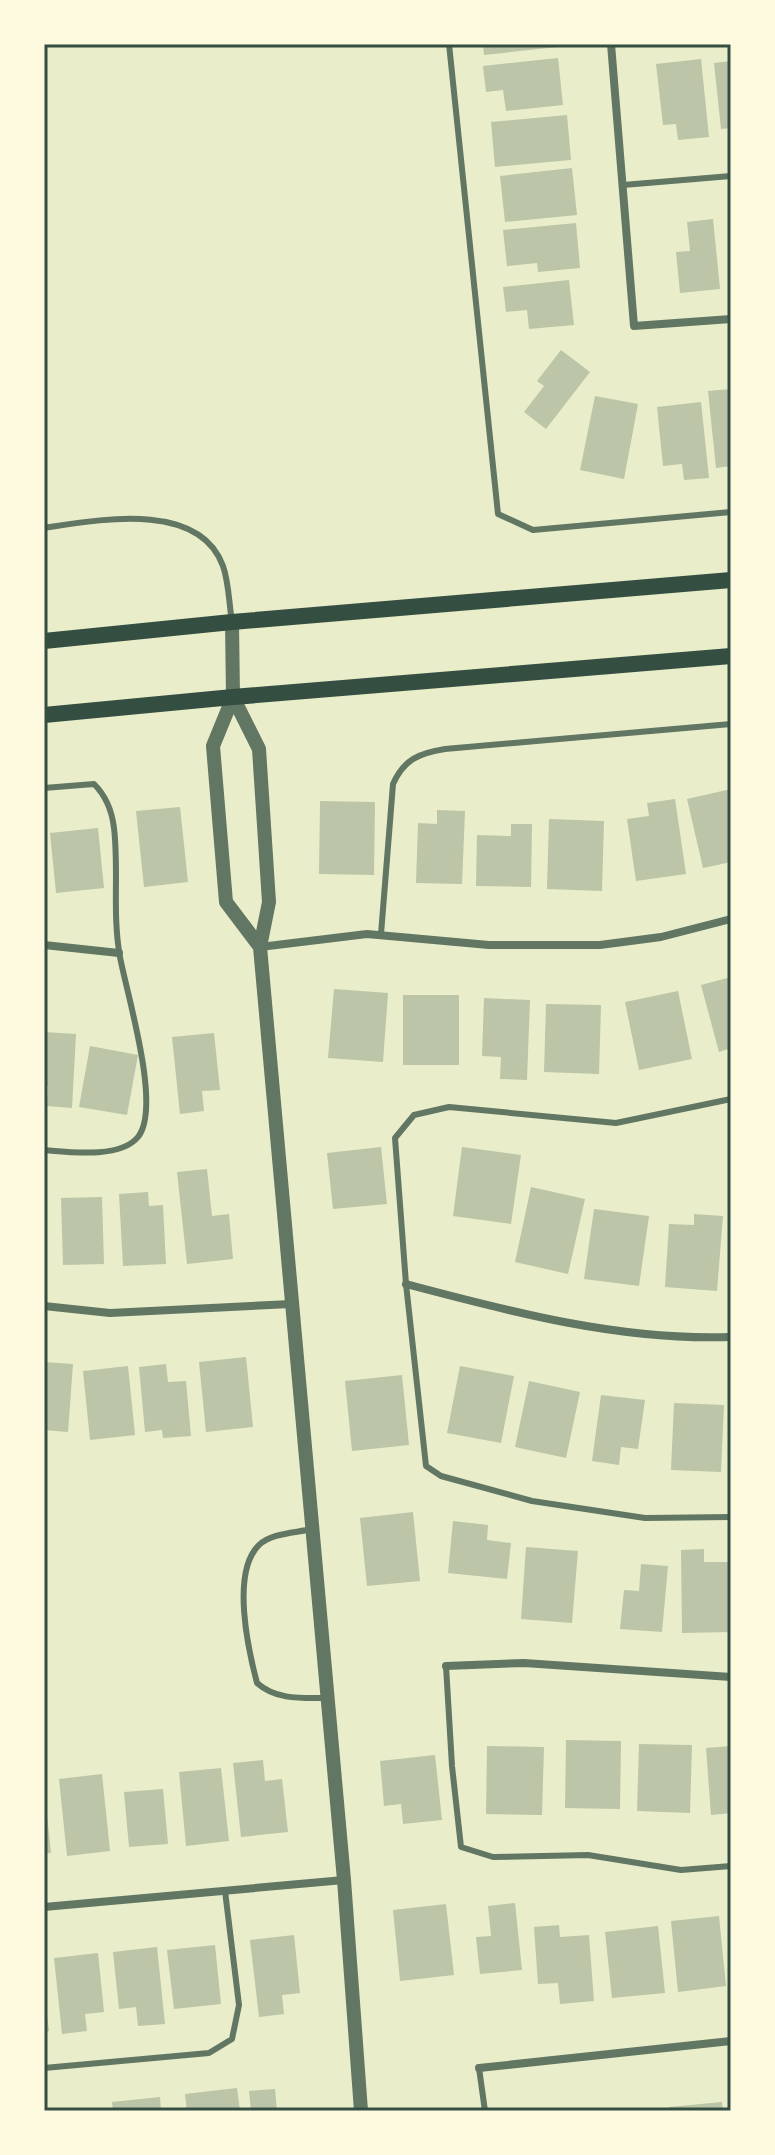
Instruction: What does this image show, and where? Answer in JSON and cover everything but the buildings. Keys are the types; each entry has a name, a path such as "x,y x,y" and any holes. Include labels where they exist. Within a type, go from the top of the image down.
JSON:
{"main road":[{"path":"44,641 731,580"},
{"path":"44,715 731,656"}],"street":[{"path":"611,44 634,326 731,319"},
{"path":"232,622 233,697 213,746 226,902 260,947"},
{"path":"233,697 259,749 269,902 260,947 344,1880 361,2111"},
{"path":"260,947 381,934 489,945 600,945 661,937 731,919"},
{"path":"44,945 119,953"},
{"path":"406,1284 549,1319 691,1339 731,1337"},
{"path":"44,1306 110,1313 291,1304"},
{"path":"446,1666 524,1663 731,1677"},
{"path":"44,1907 344,1880"},
{"path":"479,2068 731,2041"}],"lane":[{"path":"449,44 498,514 533,530 731,512"},
{"path":"623,185 731,176"},
{"path":"44,528 132,518 178,523 210,544 223,566 232,622"},
{"path":"381,934 393,784 398,772 410,759 422,753 445,749 731,724"},
{"path":"44,788 94,784 103,794 114,826 119,953 146,1084 146,1120 137,1138 121,1149 82,1154 44,1150"},
{"path":"731,1099 616,1123 449,1107 414,1115 395,1138 406,1284 426,1466 441,1476 532,1501 645,1518 731,1517"},
{"path":"312,1529 272,1537 260,1543 246,1567 243,1590 257,1683 264,1690 286,1697 327,1698"},
{"path":"446,1666 461,1847 493,1857 588,1855 681,1870 731,1866"},
{"path":"44,2068 209,2053 232,2039 239,2005 225,1891"},
{"path":"479,2068 485,2111"}]}
